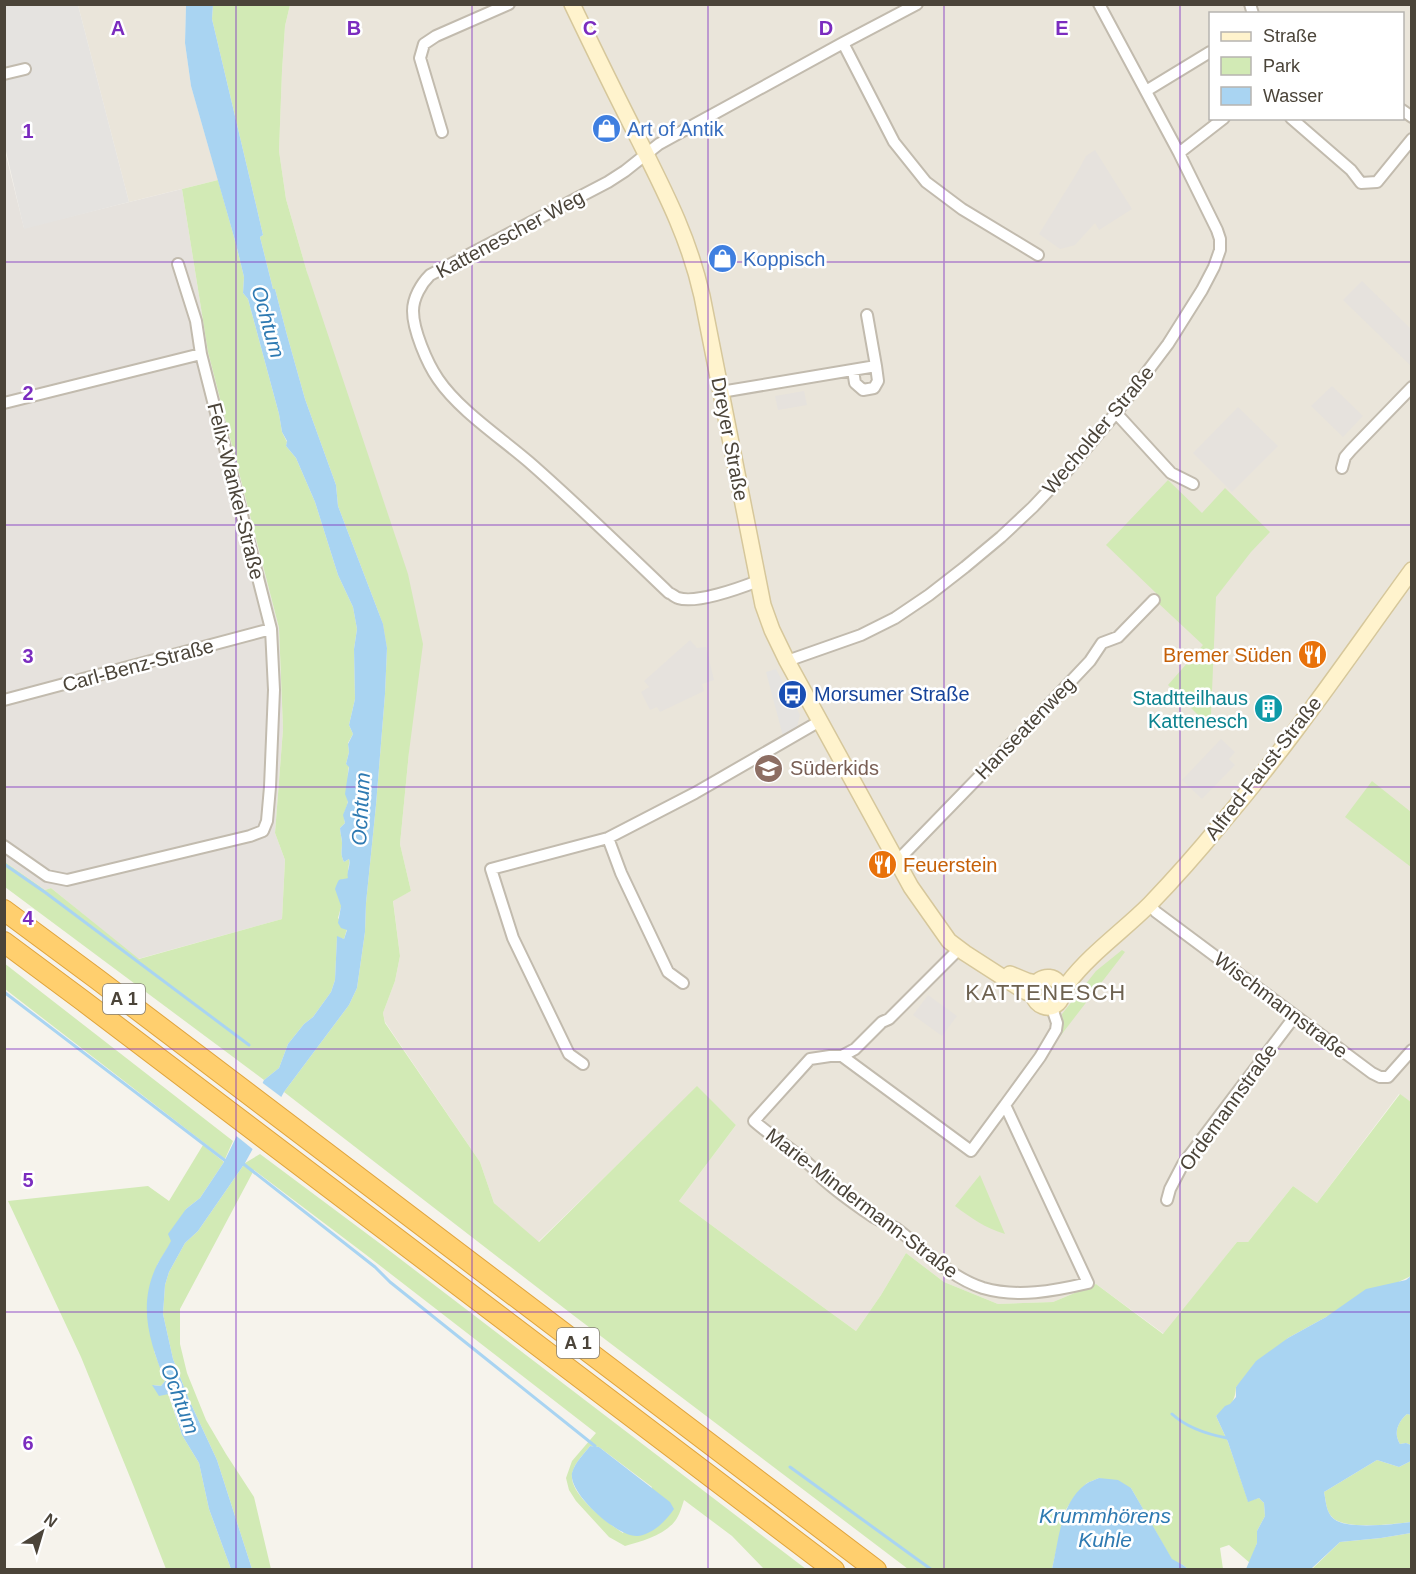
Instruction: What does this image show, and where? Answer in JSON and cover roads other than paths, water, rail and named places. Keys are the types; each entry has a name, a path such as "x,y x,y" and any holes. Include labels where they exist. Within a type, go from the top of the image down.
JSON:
{"highway":[{"name":"A 1","path":"4,910 876,1569"},
{"name":"A 1","path":"4,942 834,1569"}],"street":[{"path":"442,132 420,58 424,44 436,36 509,4"},
{"path":"572,4 646,154"},
{"name":"Kattenescher Weg","path":"758,581 710,597 677,598 669,593 530,464 451,395 437,378 427,358 414,321 413,304 423,282 430,275 608,182 659,144 917,4"},
{"name":"Wecholder Straße","path":"788,661 885,624 929,595 1001,537 1067,471 1116,412 1163,351 1209,277 1220,250 1217,230 1179,153 1099,4"},
{"path":"843,43 894,142 926,182 963,209 1038,255"},
{"path":"1146,91 1209,53"},
{"path":"4,74 25,69"},
{"path":"1179,153 1221,120"},
{"path":"1293,120 1351,170 1361,183 1377,182 1412,139"},
{"name":"Dreyer Straße","path":"646,154 668,196 692,254 758,581 769,622 820,721"},
{"name":"Felix-Wankel-Straße","path":"4,846 47,876 67,880 263,831 267,821 274,690 271,629 201,354 196,321 178,264"},
{"path":"853,370 855,383 863,390 874,388 878,381 867,315"},
{"path":"4,403 201,354"},
{"path":"721,392 876,366"},
{"path":"1342,468 1345,457 1351,450 1412,387"},
{"path":"1116,412 1171,473 1192,484"},
{"name":"Alfred-Faust-Straße","path":"1053,1006 1058,1003 1059,986 1149,904 1220,825 1265,770 1412,570"},
{"name":"Hanseatenweg","path":"896,859 903,855 1090,661 1102,643 1118,637 1154,600"},
{"name":"Carl-Benz-Straße","path":"4,700 271,629"},
{"path":"583,1064 569,1054 513,938 491,869 608,838 695,793 820,721 911,887 949,941 981,962 1028,981 1034,989 1035,1000 1040,1005 1053,1006 1057,1023 1056,1030 1040,1057 971,1152 842,1056 855,1049 882,1022 889,1019 960,949"},
{"path":"608,838 621,873 668,972 683,983"},
{"name":"Wischmannstraße","path":"1149,904 1156,912 1372,1073 1380,1077 1388,1077 1412,1050"},
{"name":"Alfred-Faust-Straße","path":"1034,989 1040,979 1047,977 1059,986"},
{"name":"Ordemannstraße","path":"1167,1200 1183,1164 1295,1016"},
{"name":"Marie-Mindermann-Straße","path":"842,1056 810,1059 754,1121 821,1177 874,1217 894,1227 946,1270 964,1281 1001,1292 1018,1293 1088,1284 1005,1105"}],"water":[{"name":"Ochtum","path":"186,5 213,5 212,19 263,235 260,237 273,289 275,289 305,399 336,485 338,506 383,624 387,648 365,932 357,988 349,1005 284,1092 245,1163 198,1231 185,1243 169,1272 165,1285 163,1314 173,1359 217,1460 252,1569 231,1569 209,1509 199,1463 182,1435 169,1394 159,1396 152,1385 161,1386 165,1381 148,1324 148,1295 157,1265 171,1241 168,1234 186,1209 200,1198 224,1162 264,1080 279,1068 288,1044 304,1024 313,1017 331,992 335,980 337,936 344,939 347,930 341,928 338,923 341,906 335,889 340,880 348,878 349,859 344,862 342,857 340,828 345,823 343,815 348,802 345,794 349,767 346,764 348,744 353,734 349,725 355,699 354,649 357,629 353,607 338,575 315,502 296,458 286,446 287,441 282,432 248,299 243,293 244,277 236,244 191,86 185,43"},
{"path":"1411,1276 1411,1415 1407,1414 1399,1424 1397,1436 1400,1444 1411,1445 1411,1461 1399,1467 1377,1460 1324,1492 1329,1514 1340,1522 1371,1525 1411,1522 1411,1533 1340,1542 1311,1569 1246,1569 1257,1543 1257,1531 1265,1516 1264,1503 1259,1498 1248,1502 1228,1442 1216,1416 1236,1397 1236,1387 1256,1361 1288,1338 1326,1317 1366,1289 1406,1280"},
{"path":"590,1446 599,1447 670,1502 674,1509 654,1530 638,1536 619,1530 596,1513 578,1492 573,1482 573,1469"},
{"name":"Krummhörens Kuhle","path":"1099,1478 1118,1480 1131,1488 1172,1559 1188,1569 1052,1569 1062,1523 1071,1501 1086,1484"}],"waterway":[{"path":"4,864 249,1045"},
{"path":"4,992 227,1162"},
{"path":"241,1162 375,1267 390,1282 595,1446"},
{"path":"1172,1414 1197,1430 1227,1438"},
{"path":"790,1467 932,1570"}],"place":[{"name":"Art of Antik","path":"606,129"},
{"name":"Koppisch","path":"722,259"},
{"name":"Bremer Süden","path":"1313,655"},
{"name":"Morsumer Straße","path":"793,694"},
{"name":"Stadtteilhaus Kattenesch","path":"1269,709"},
{"name":"Süderkids","path":"769,768"},
{"name":"Feuerstein","path":"882,865"}],"district":[{"name":"KATTENESCH","path":"1046,992"}]}
